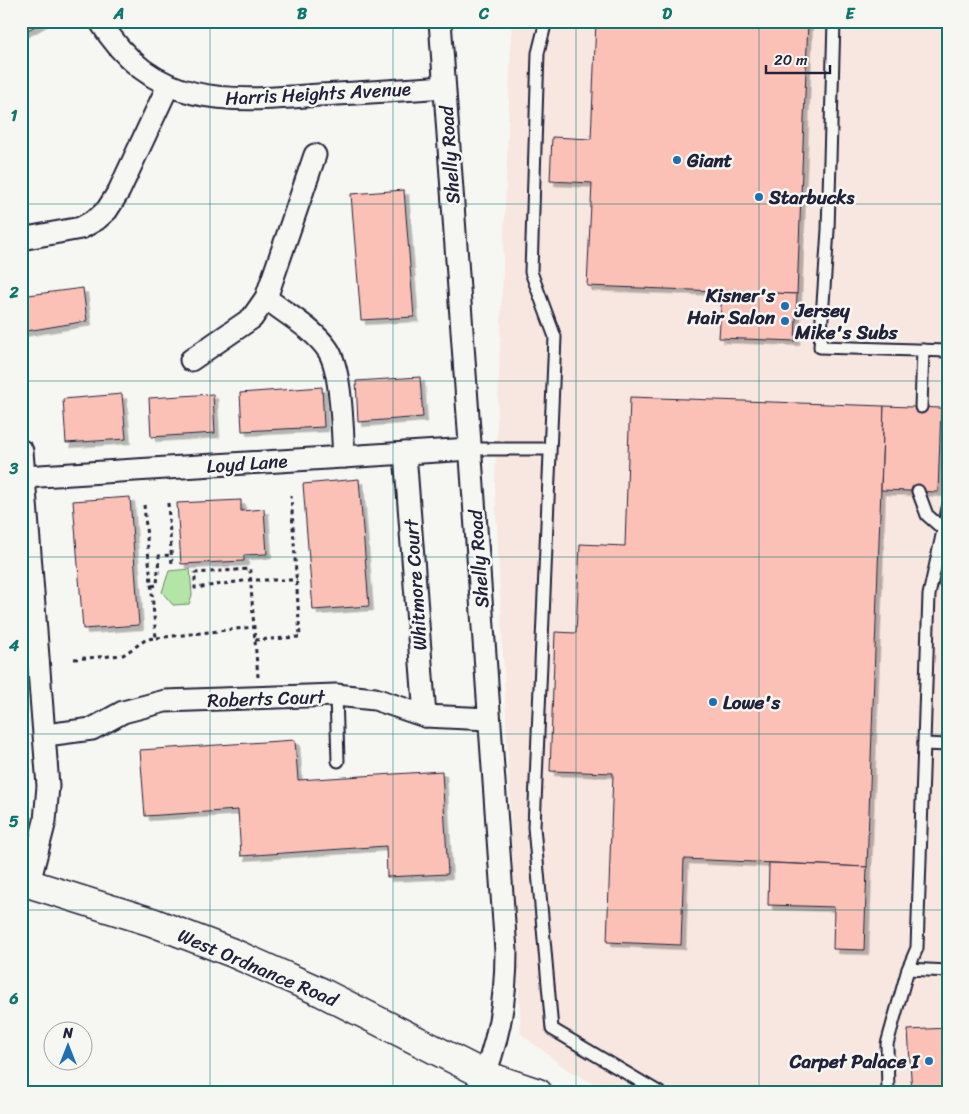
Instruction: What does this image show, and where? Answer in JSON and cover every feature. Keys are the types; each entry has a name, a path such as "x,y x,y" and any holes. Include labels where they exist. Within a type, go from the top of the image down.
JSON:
{"main road":[{"name":"West Ordnance Road","path":"25,882 152,922 233,953 321,992 488,1087 538,1093"}],"street":[{"name":"Harris Heights Avenue","path":"100,21 122,52 142,70 168,86 195,95 222,99 264,99 444,87"},
{"name":"Shelly Road","path":"440,21 505,942 506,977 502,1017 488,1087"},
{"path":"21,239 81,228 97,220 107,210 119,191 168,86"},
{"path":"192,360 252,318 266,298 315,155"},
{"path":"266,298 318,338 329,351 337,384 344,457"},
{"name":"Loyd Lane","path":"24,477 470,449"},
{"path":"22,451 46,734 48,786 45,821 25,882"},
{"name":"Whitmore Court","path":"405,453 424,716"},
{"name":"Roberts Court","path":"46,734 65,734 92,728 122,712 165,701 336,695 374,699 424,716 489,719"}],"lane":[{"path":"546,21 538,52 531,272 555,337 534,827 552,1029 660,1093"},
{"path":"834,21 828,230 820,347 948,351"},
{"path":"921,407 923,350"},
{"path":"470,449 549,449"},
{"path":"918,492 927,516 943,529"},
{"path":"888,1093 887,1044 908,969 917,948 929,595 948,508"},
{"path":"336,695 338,761"},
{"path":"924,744 948,745"},
{"path":"908,969 948,970"}],"path":[{"path":"255,640 300,637 291,495"},
{"path":"168,504 172,565"},
{"path":"144,505 156,638"},
{"path":"152,586 157,585 159,556 172,555"},
{"path":"258,685 250,580 250,569 195,573 195,588 250,580 297,580"},
{"path":"74,659 122,655 147,639 254,627"}],"shaded area":[{"path":"512,21 948,21 948,1093 612,1093 568,1070 521,1034 495,485"}],"green space":[{"path":"190,569 192,595 189,604 173,605 162,592 169,571"}],"building":[{"path":"21,21 44,21 21,34"},
{"name":"Giant","path":"596,21 808,21 797,294 587,286 592,183 550,181 552,137 591,139"},
{"path":"404,190 414,317 361,320 351,194"},
{"path":"83,288 87,321 21,332 21,296"},
{"path":"722,291 797,294 795,341 719,338"},
{"path":"420,377 423,417 358,422 356,381"},
{"path":"322,387 324,427 242,431 240,393"},
{"path":"122,394 126,439 66,443 63,399"},
{"path":"213,394 215,433 151,437 149,398"},
{"name":"Lowe's","path":"630,397 884,406 867,867 684,859 681,945 607,942 613,773 550,771 555,632 576,633 580,544 625,546"},
{"path":"884,406 941,408 938,492 881,490"},
{"path":"359,479 369,606 313,610 303,484"},
{"path":"130,497 139,625 83,629 73,501"},
{"path":"241,500 241,511 264,509 267,554 244,555 244,561 181,564 177,503"},
{"path":"295,740 298,780 442,771 448,874 387,877 386,846 241,856 238,810 145,816 140,750"},
{"path":"769,863 867,867 864,950 833,949 834,907 768,905"},
{"name":"Carpet Palace I","path":"948,1028 948,1093 912,1093 908,1030"}],"place":[{"name":"Giant","path":"677,160"},
{"name":"Starbucks","path":"759,197"},
{"name":"Kisner's Hair Salon","path":"785,306"},
{"name":"Jersey Mike's Subs","path":"785,321"},
{"name":"Lowe's","path":"713,702"},
{"name":"Carpet Palace I","path":"929,1061"}]}
